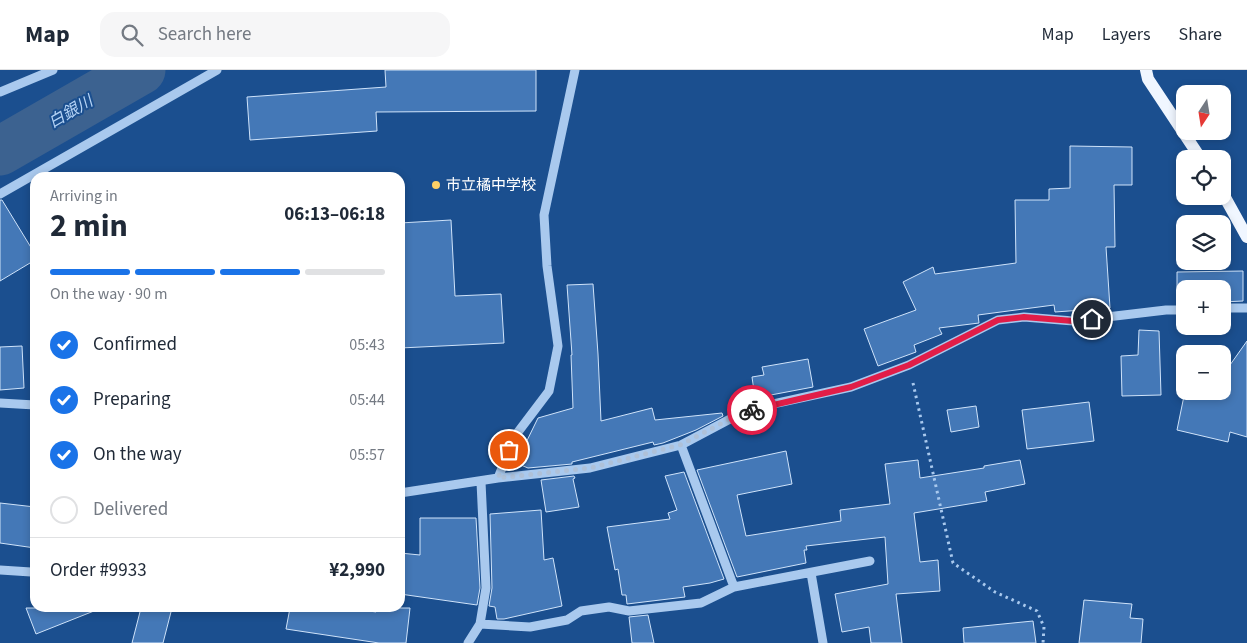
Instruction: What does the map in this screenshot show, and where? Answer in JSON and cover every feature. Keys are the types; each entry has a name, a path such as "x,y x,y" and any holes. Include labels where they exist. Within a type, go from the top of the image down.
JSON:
{"main road":[{"path":"1146,70 1148,79 1195,150"},
{"path":"1229,205 1247,237"}],"street":[{"path":"0,92 53,70"},
{"path":"38,172 217,70"},
{"path":"498,478 515,436 549,391 558,346 547,266 544,215 574,70"},
{"path":"0,194 30,177"},
{"path":"1231,308 1247,308"},
{"path":"405,492 498,478 590,468 680,445 730,419 759,407 851,387 909,365 998,320 1024,317 1073,321 1176,310"},
{"path":"0,402 30,405"},
{"path":"680,445 734,587"},
{"path":"468,643 480,624 486,588 481,482"},
{"path":"480,624 530,627 567,620 581,611 609,607 629,612 701,603 734,587 870,561"},
{"path":"0,570 30,572"},
{"path":"811,573 823,643"}],"path":[{"path":"909,365 953,562 995,592 1037,611 1044,627 1043,643"}],"building":[{"path":"385,70 536,70 536,111 376,112 377,131 250,140 247,97 386,87"},
{"path":"1070,146 1132,147 1132,185 1114,185 1115,247 1106,247 1110,308 1055,312 1054,305 978,315 979,323 939,328 942,334 914,345 916,352 878,366 864,329 916,310 903,282 933,267 935,274 1016,263 1015,200 1049,200 1049,189 1070,188"},
{"path":"0,200 2,200 30,246 30,263 0,281"},
{"path":"451,220 455,296 501,294 504,343 405,348 405,223"},
{"path":"1243,271 1243,301 1231,302 1231,280 1177,280 1177,272"},
{"path":"593,284 601,421 652,408 655,420 722,413 723,416 696,430 663,443 654,445 653,442 572,462 572,464 528,468 516,463 538,418 573,408 572,355 567,285"},
{"path":"1139,330 1159,331 1161,395 1122,396 1121,356 1138,355"},
{"path":"1247,341 1247,437 1230,432 1228,442 1177,430 1183,400 1231,400 1231,364"},
{"path":"22,346 24,388 0,390 0,347"},
{"path":"808,359 813,387 755,398 752,377 764,375 762,367"},
{"path":"1089,402 1094,441 1027,449 1022,410"},
{"path":"976,406 979,427 951,432 947,410"},
{"path":"786,451 792,484 737,495 746,536 841,521 840,510 890,504 885,464 918,460 920,478 1020,460 1025,484 985,492 987,501 914,513 920,562 938,560 940,591 896,594 902,643 871,643 869,627 842,632 835,594 888,584 885,537 806,546 807,550 804,550 806,563 737,577 697,470"},
{"path":"684,472 724,579 683,587 685,597 627,604 626,595 622,595 618,569 615,570 607,527 670,519 668,513 677,510 665,476"},
{"path":"574,476 579,507 546,512 541,480"},
{"path":"0,503 30,506 30,547 0,543"},
{"path":"541,510 544,560 553,558 562,606 497,619 495,607 489,606 492,588 490,514"},
{"path":"420,518 476,518 480,588 477,605 405,595 405,554 420,555"},
{"path":"1084,600 1132,604 1130,618 1143,619 1141,643 1079,643"},
{"path":"26,608 30,608 30,612 91,612 36,634"},
{"path":"405,608 410,608 406,643 379,643 286,629 289,612 405,612"},
{"path":"140,612 171,612 163,643 132,643"},
{"path":"648,615 654,643 632,643 629,617"},
{"path":"1033,621 1036,643 964,643 963,628"}],"waterway":[{"name":"白銀川","path":"0,151 141,70"}],"way so far":[{"path":"509,450 498,478 590,468 680,445 730,419 752,410"}],"place":[{"name":"市立橘中学校","path":"436,185"}],"route":[{"path":"752,410 851,387 909,365 998,320 1024,317 1073,321 1092,319"}]}
